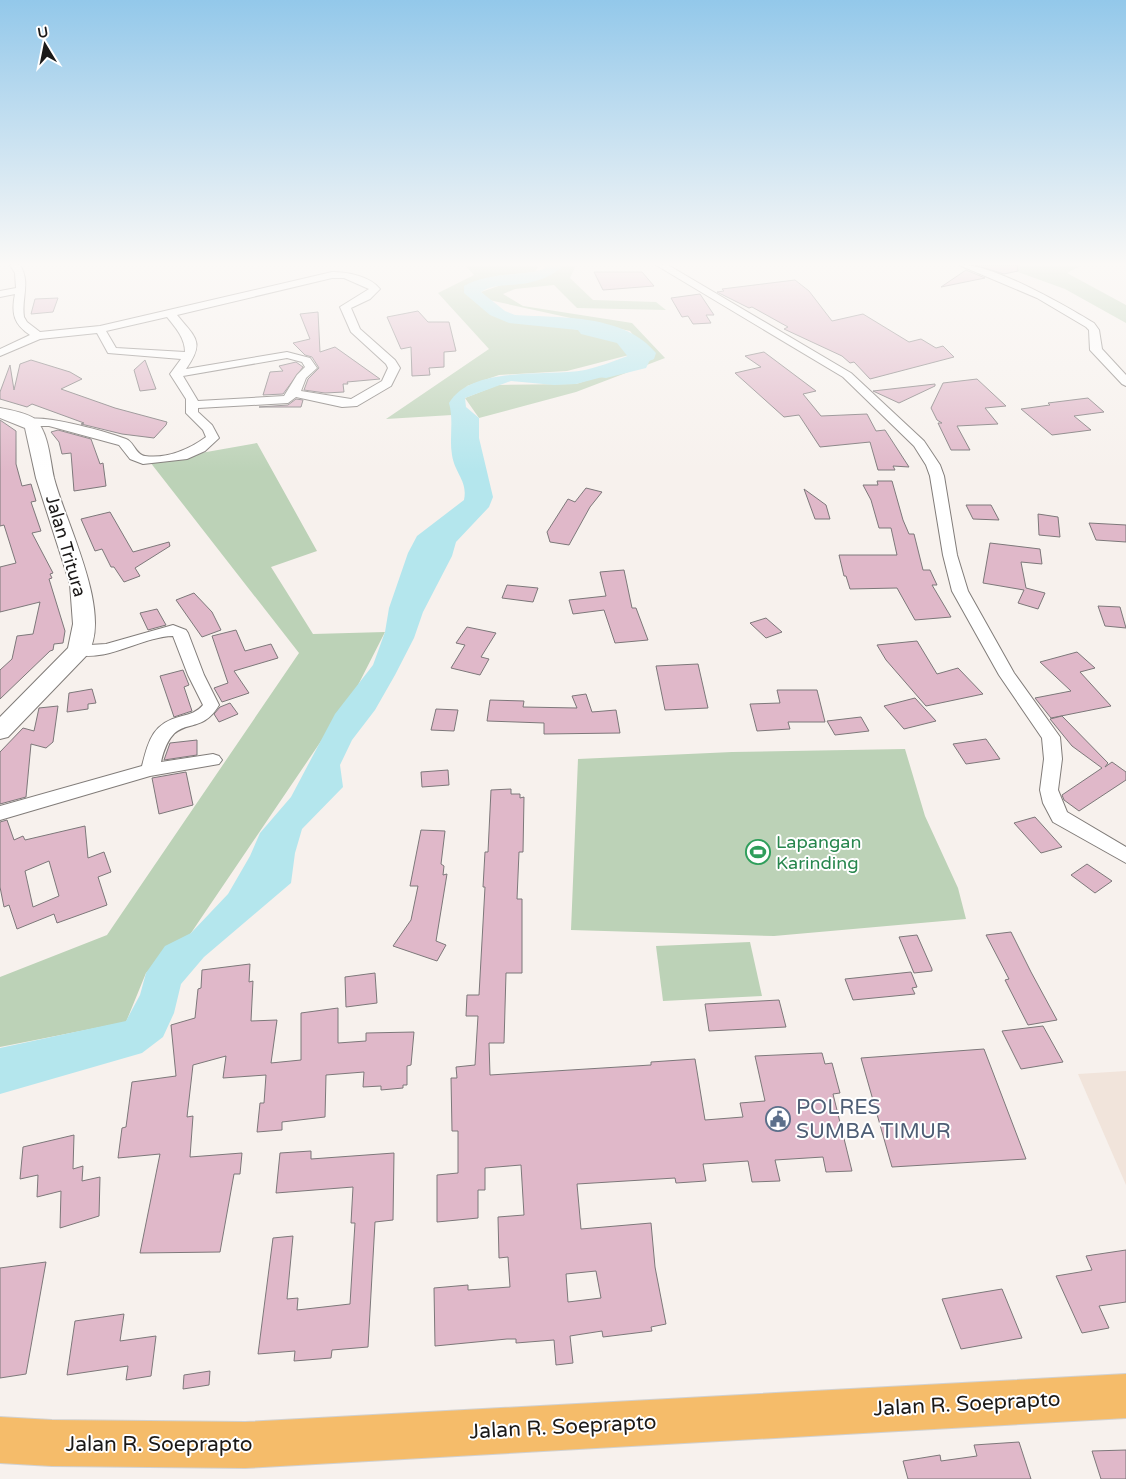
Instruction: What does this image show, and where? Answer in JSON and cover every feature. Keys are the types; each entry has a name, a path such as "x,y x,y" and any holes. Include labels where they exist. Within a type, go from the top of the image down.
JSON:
{"highway":[{"name":"Jalan R. Soeprapto","path":"0,1440 52,1443 245,1445 1126,1396"}],"street":[{"path":"0,352 38,336 56,334"},
{"path":"103,334 112,351 189,356"},
{"path":"176,374 192,354 191,344 184,334"},
{"path":"294,393 342,403 353,403 387,382 394,368 391,362 360,334"},
{"path":"778,334 847,375 919,444 938,476 950,555 960,591 1007,676 1051,737 1053,759 1050,790 1052,803 1060,817 1126,856"},
{"path":"1094,334 1096,350 1126,382"},
{"path":"176,374 287,355 306,360 311,368 301,377 294,393 288,399 192,405"},
{"path":"0,413 28,422 49,422 124,442 135,456 143,460 158,460 182,456 200,448 213,438 208,428 192,413 192,398 184,389 176,374"},
{"name":"Jalan Tritura","path":"0,731 47,685 78,650 84,624 80,584 45,478 38,443 28,422"},
{"path":"78,650 107,649 173,630 180,633 196,675 211,705 201,717 165,730 161,735 150,770"},
{"path":"0,813 150,770 213,760"}],"shaded area":[{"path":"1126,1071 1126,1185 1078,1074"}],"green space":[{"path":"475,334 603,334 615,336 629,355 567,371 499,375 467,386 452,415 386,419 489,349"},
{"path":"632,334 642,334 665,358 576,392 479,418 465,398 498,385 576,384 653,359"},
{"path":"257,443 317,551 271,567 313,634 385,632 355,691 191,933 146,973 126,1022 0,1047 0,977 107,935 299,653 150,462"},
{"name":"Lapangan Karinding","path":"905,749 925,816 958,888 966,919 774,936 571,930 578,759 732,752"},
{"path":"750,942 762,996 663,1001 656,946"}],"water":[{"path":"606,334 632,334 643,340 656,353 654,359 625,371 576,384 554,385 511,381 465,398 466,407 479,418 479,438 493,497 489,507 456,542 452,556 423,612 414,638 395,675 375,710 352,740 340,765 343,787 302,829 295,853 291,883 204,957 181,984 174,1013 163,1037 142,1053 0,1094 0,1048 126,1021 140,995 146,973 165,946 191,933 228,894 250,856 260,833 291,797 335,714 373,665 385,632 389,608 408,553 417,536 464,500 463,482 452,455 449,403 460,391 474,383 492,378 585,370 639,352 638,348 615,336"}],"building":[{"path":"308,334 319,334 320,352 335,347 380,379 347,382 348,384 343,384 344,392 325,393 304,390 308,379 319,368 312,357 305,355 293,343 310,339"},
{"path":"394,334 452,334 456,351 444,352 444,367 429,368 430,375 412,376 411,347 401,349"},
{"path":"795,334 896,334 909,342 921,339 936,348 943,346 954,357 870,379 854,362 850,363 842,356"},
{"path":"764,352 816,391 803,394 821,416 867,414 876,431 885,430 909,467 893,466 895,470 878,470 870,442 820,447 799,415 784,417 735,373 761,367 745,356"},
{"path":"31,360 70,372 82,379 61,389 115,408 167,422 166,425 154,438 122,434 81,424 84,423 32,404 27,407 0,399 0,392 10,365 14,390 20,364"},
{"path":"145,360 156,389 140,391 134,370"},
{"path":"296,362 303,367 283,394 263,395 270,372 283,371 279,366"},
{"path":"977,379 1006,406 985,408 998,424 957,426 970,450 951,450 938,423 942,423 937,420 931,408 943,383"},
{"path":"935,384 935,386 899,403 873,391"},
{"path":"1088,398 1104,412 1074,416 1091,430 1052,435 1021,409 1050,405 1048,403"},
{"path":"296,399 303,400 301,407 259,407 288,405"},
{"path":"0,420 16,431 16,464 22,486 31,484 36,501 31,502 41,531 32,533 53,573 50,574 52,578 49,579 65,631 63,643 54,644 53,650 0,699 0,670 12,659 17,636 33,634 40,602 0,612 0,567 16,563 4,525 0,526"},
{"path":"58,430 91,439 100,464 103,463 106,486 74,491 71,453 62,454 59,442 51,432"},
{"path":"877,481 892,481 903,520 909,534 914,534 923,570 930,570 937,585 932,585 951,617 915,620 897,588 850,589 846,576 844,576 839,555 897,555 891,528 879,528 871,500 863,485 878,485"},
{"path":"586,488 602,492 590,507 569,545 550,542 547,532 568,499 575,502"},
{"path":"804,489 826,505 830,519 815,519"},
{"path":"966,505 991,505 999,520 973,519"},
{"path":"110,512 133,552 169,542 170,546 135,568 140,576 124,582 114,567 111,567 102,549 95,551 81,519"},
{"path":"1038,514 1058,517 1060,537 1039,535"},
{"path":"1089,523 1126,525 1126,542 1096,540"},
{"path":"990,543 1040,549 1042,564 1021,562 1026,588 1045,593 1038,609 1018,603 1024,590 983,583"},
{"path":"624,570 632,608 636,608 648,640 615,643 604,610 573,614 569,600 606,596 600,572"},
{"path":"507,585 538,588 533,602 502,598"},
{"path":"194,593 212,612 221,630 202,637 176,600"},
{"path":"1098,606 1120,607 1126,628 1105,626"},
{"path":"157,609 166,625 148,630 140,613"},
{"path":"766,618 782,632 766,638 750,623"},
{"path":"467,627 496,633 481,657 489,659 480,675 451,668 465,645 456,643"},
{"path":"236,630 245,651 271,644 278,658 234,671 249,693 222,702 214,688 228,683 212,636"},
{"path":"917,641 937,674 958,668 983,694 926,706 886,660 877,645"},
{"path":"1077,652 1095,668 1080,672 1111,706 1051,718 1035,698 1071,691 1040,662"},
{"path":"698,664 708,708 665,710 656,666"},
{"path":"183,670 189,685 184,687 192,711 174,717 160,676"},
{"path":"92,689 96,703 88,704 88,709 67,712 69,693"},
{"path":"777,690 817,690 825,722 788,722 790,729 757,731 750,704 780,703"},
{"path":"586,694 592,712 616,710 620,733 544,734 544,723 487,721 490,700 524,701 523,707 577,708 572,696"},
{"path":"915,698 936,721 904,729 884,706"},
{"path":"230,703 238,714 219,722 214,714 220,707"},
{"path":"58,706 53,742 46,748 31,744 26,797 0,804 0,752 23,728 34,731 39,708"},
{"path":"436,709 458,710 454,731 431,730"},
{"path":"1062,716 1108,763 1105,767 1112,762 1126,772 1126,780 1079,811 1064,800 1062,795 1102,768 1072,746 1050,719"},
{"path":"861,717 869,731 835,735 827,721"},
{"path":"986,739 1000,759 966,764 953,744"},
{"path":"197,740 197,755 164,760 170,743"},
{"path":"448,770 449,785 422,787 421,772"},
{"path":"186,772 193,805 159,814 152,778"},
{"path":"511,789 511,794 520,794 520,798 524,797 523,852 519,852 517,899 522,899 522,973 506,973 504,1043 489,1043 490,1075 651,1065 651,1062 695,1059 705,1120 743,1117 740,1103 765,1101 755,1056 822,1053 825,1064 832,1063 840,1093 833,1094 852,1171 826,1172 823,1157 775,1160 780,1181 752,1182 748,1161 703,1164 706,1181 676,1183 675,1178 577,1184 581,1229 651,1223 655,1267 666,1324 651,1327 652,1331 603,1337 602,1331 570,1336 573,1363 556,1365 554,1340 516,1343 516,1339 507,1339 435,1346 434,1288 468,1285 468,1290 510,1287 508,1257 499,1258 498,1217 524,1215 521,1165 485,1168 485,1190 478,1190 478,1218 437,1222 437,1175 458,1173 458,1131 452,1131 451,1078 457,1078 456,1067 475,1065 478,1016 466,1016 467,995 479,995 485,852 488,852 491,790","holes":["596,1271 601,1298 568,1302 566,1274"]},
{"path":"1035,817 1062,847 1041,853 1014,823"},
{"path":"7,820 14,840 23,836 25,840 85,826 88,858 104,852 111,872 98,877 107,905 57,923 54,914 17,929 9,905 4,907 0,887 0,822","holes":["49,861 59,896 33,907 25,871"]},
{"path":"421,830 445,831 441,864 444,866 443,875 447,874 436,941 446,945 437,961 393,946 411,920 418,886 410,886"},
{"path":"1087,864 1112,881 1095,893 1071,875"},
{"path":"1011,932 1057,1020 1028,1025 1005,980 1009,979 986,935"},
{"path":"917,935 932,971 914,973 899,937"},
{"path":"250,964 249,982 253,981 251,1021 277,1020 271,1063 301,1060 301,1013 338,1008 338,1043 366,1041 366,1033 414,1032 411,1065 407,1066 407,1085 403,1085 403,1088 381,1090 381,1086 363,1087 364,1072 326,1075 325,1117 282,1122 282,1130 257,1132 260,1103 264,1103 266,1075 223,1078 226,1056 193,1065 187,1117 193,1116 190,1157 242,1153 240,1174 234,1174 220,1252 140,1253 160,1154 118,1158 122,1128 126,1127 132,1082 176,1076 171,1025 195,1018 198,989 201,988 202,970"},
{"path":"911,972 917,987 912,988 915,994 853,1000 845,979"},
{"path":"375,973 377,1003 346,1007 345,977"},
{"path":"779,1000 786,1027 709,1031 705,1004"},
{"path":"1043,1026 1063,1062 1021,1069 1002,1031"},
{"path":"984,1049 1026,1159 892,1167 861,1058"},
{"path":"74,1135 73,1169 83,1166 82,1181 100,1177 99,1216 60,1228 61,1191 37,1197 38,1175 20,1179 23,1147"},
{"path":"311,1151 311,1159 394,1153 393,1220 375,1222 368,1347 332,1350 331,1358 294,1361 295,1351 258,1354 273,1238 293,1236 287,1299 298,1298 297,1310 350,1304 355,1223 351,1223 353,1187 276,1193 280,1153"},
{"path":"1126,1250 1126,1302 1099,1306 1109,1328 1082,1333 1056,1276 1092,1270 1086,1256"},
{"path":"46,1262 26,1374 0,1378 0,1268"},
{"path":"1002,1289 1022,1338 961,1349 942,1299"},
{"path":"124,1314 120,1341 156,1336 151,1376 126,1380 128,1366 67,1375 75,1321"},
{"path":"210,1371 209,1385 183,1389 184,1375"},
{"path":"1019,1442 1031,1479 908,1479 903,1461 940,1455 941,1461 977,1456 974,1445"},
{"path":"1126,1450 1126,1479 1101,1479 1092,1451"}],"waterway":[{"path":"604,334 624,339 640,358 638,363 606,372"}],"place":[{"name":"Lapangan Karinding","path":"758,852"},
{"name":"POLRES SUMBA TIMUR","path":"778,1119"}]}
